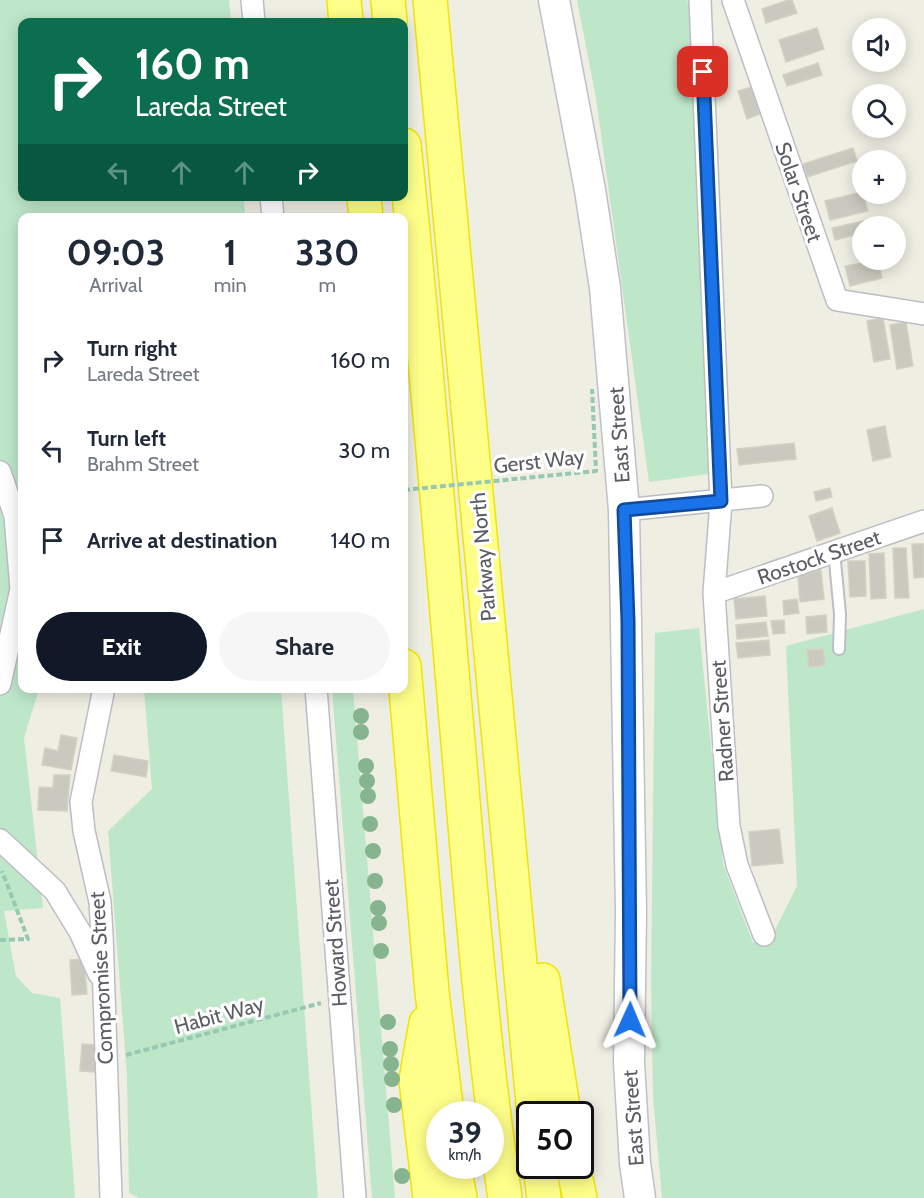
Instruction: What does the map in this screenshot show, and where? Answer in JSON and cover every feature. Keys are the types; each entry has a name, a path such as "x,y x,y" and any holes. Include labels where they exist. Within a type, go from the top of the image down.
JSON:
{"highway":[{"path":"344,0 346,18"},
{"path":"387,0 389,18"},
{"name":"Parkway North","path":"430,0 533,1101"},
{"path":"408,184 476,960 492,1108 506,1198"},
{"path":"479,515 553,1055 562,1101"},
{"path":"406,693 432,992 445,1101"},
{"path":"430,1198 416,1080 432,992"},
{"path":"456,1179 460,1198"},
{"path":"542,1179 544,1198"},
{"path":"576,1179 580,1198"}],"main road":[{"name":"East Street","path":"554,0 588,178 605,288 624,510 631,900 629,1063 635,1163 640,1198"}],"street":[{"path":"252,0 254,18"},
{"name":"Radner Street","path":"700,0 721,501 714,593 729,826 737,865 764,935"},
{"name":"Solar Street","path":"733,0 837,300 924,314"},
{"path":"0,472 15,516 18,538"},
{"path":"624,510 762,496"},
{"name":"Rostock Street","path":"714,593 924,520"},
{"path":"0,684 18,603"},
{"name":"Compromise Street","path":"103,693 81,802 84,831 100,902 111,1198"},
{"name":"Howard Street","path":"316,693 355,1198"},
{"path":"0,840 55,891 80,932 103,982"}],"lane":[{"path":"834,551 840,614 839,649"}],"path":[{"name":"Gerst Way","path":"408,490 596,471 592,389"},
{"path":"0,865 28,939 0,940"},
{"name":"Habit Way","path":"106,1060 339,998"}],"green space":[{"path":"0,0 229,0 231,18 18,18 18,201 244,201 245,213 18,213 18,693 38,693 24,738 43,908 4,911 16,976 32,993 60,998 75,1198 0,1198"},
{"path":"577,0 687,0 689,5 709,474 649,482 596,98"},
{"path":"924,609 924,1198 662,1198 653,1097 651,983 655,633 699,628 723,864 753,943 776,928 797,886 786,646"},
{"path":"144,693 281,693 318,1198 139,1198 129,1193 127,1076 108,831 152,789"},
{"path":"332,693 353,693 395,1198 372,1198"}],"building":[{"path":"792,0 797,13 766,23 762,9"},
{"path":"817,28 824,49 786,62 779,40"},
{"path":"818,63 822,75 787,86 783,75"},
{"path":"752,87 760,114 747,119 738,91"},
{"path":"853,148 854,150 852,163 807,177 803,164"},
{"path":"852,194 852,204 866,204 868,211 830,220 825,201"},
{"path":"852,224 852,236 835,240 832,228"},
{"path":"852,265 852,270 880,270 882,278 850,286 845,266"},
{"path":"883,318 890,359 874,362 867,321"},
{"path":"906,322 913,366 897,369 890,325"},
{"path":"885,426 891,457 873,461 867,430"},
{"path":"794,443 796,459 739,465 737,449"},
{"path":"830,488 832,497 816,501 814,492"},
{"path":"832,508 840,533 817,541 809,516"},
{"path":"912,544 924,544 924,577 914,578"},
{"path":"893,548 906,548 909,598 895,598"},
{"path":"884,553 886,598 871,599 869,554"},
{"path":"848,561 865,561 866,596 850,597"},
{"path":"821,570 824,599 800,602 798,575"},
{"path":"765,596 767,616 736,619 734,599"},
{"path":"797,599 799,613 784,615 783,601"},
{"path":"826,615 827,632 807,634 806,617"},
{"path":"784,620 785,633 773,634 771,621"},
{"path":"766,622 768,636 737,639 736,625"},
{"path":"769,640 770,655 738,658 736,643"},
{"path":"823,649 825,665 809,667 807,650"},
{"path":"61,735 77,738 71,770 42,765 45,748 58,751"},
{"path":"114,755 148,761 146,777 111,771"},
{"path":"54,775 70,775 67,811 38,810 39,787 53,788"},
{"path":"779,829 783,863 752,866 749,832"},
{"path":"84,959 87,994 72,995 70,960"},
{"path":"82,1044 96,1045 95,1072 80,1071"}],"route":[{"path":"630,1020 628,621 624,510 721,501 703,72"}]}
